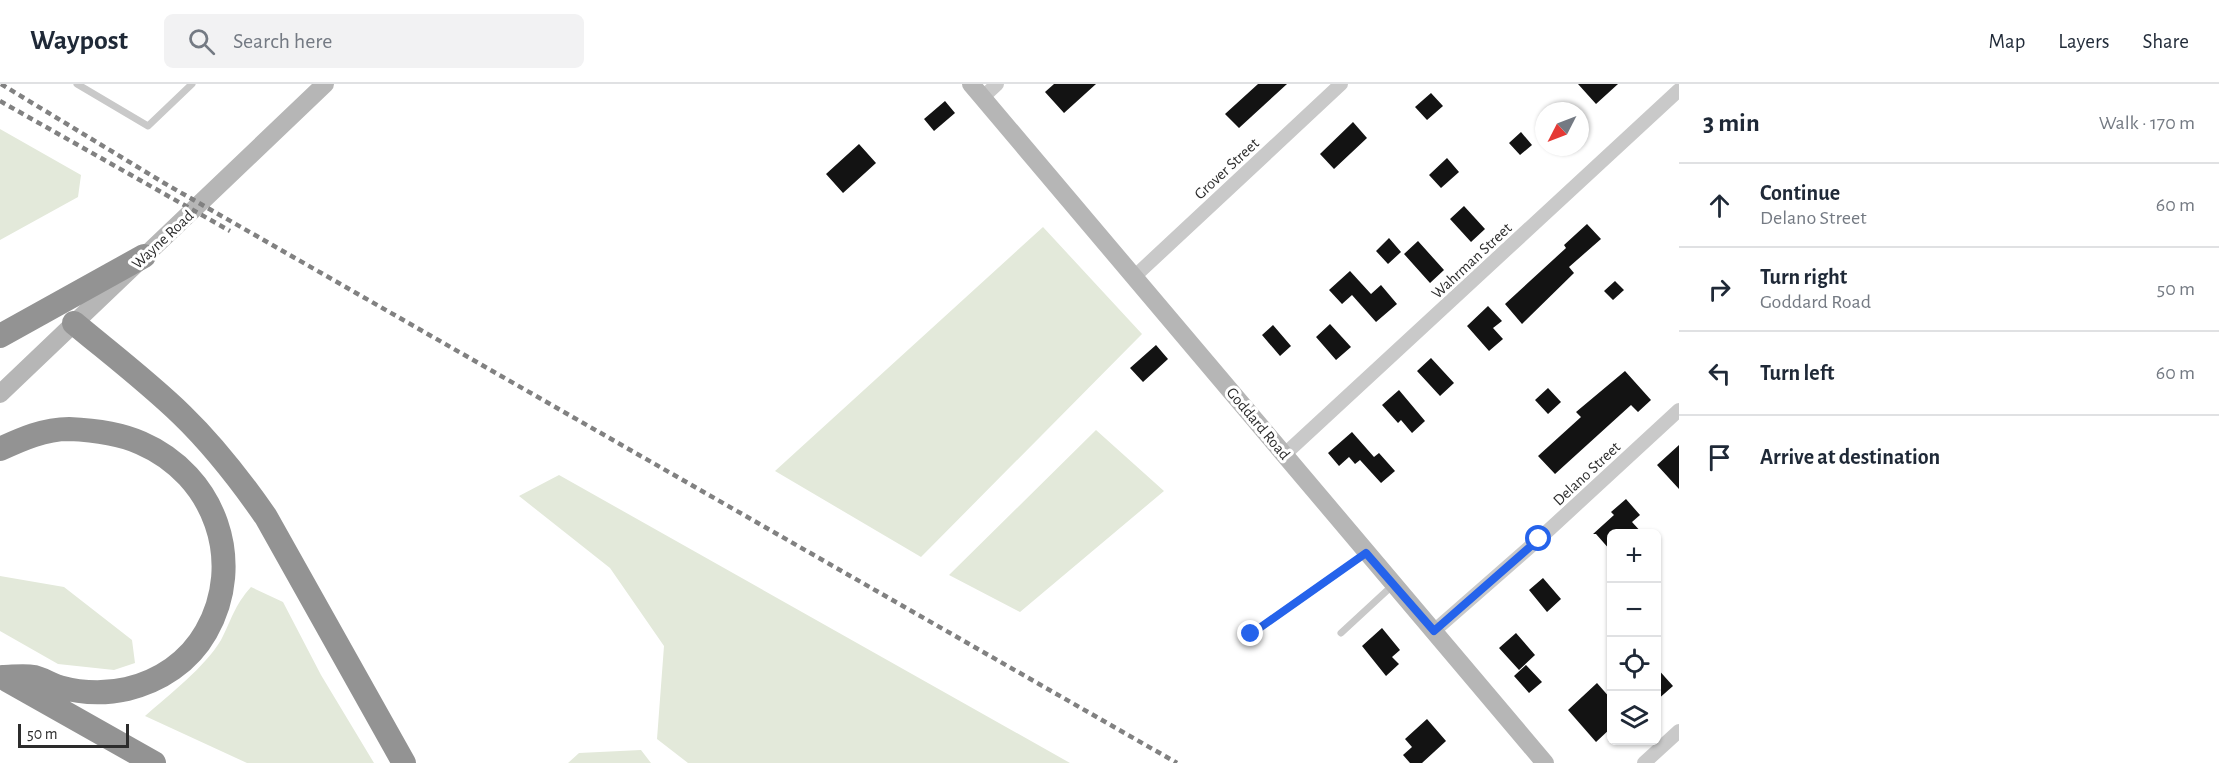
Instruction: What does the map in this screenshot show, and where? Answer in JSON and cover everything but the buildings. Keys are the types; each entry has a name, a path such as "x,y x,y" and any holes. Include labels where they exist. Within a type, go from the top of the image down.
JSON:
{"highway":[{"path":"0,336 144,256"},
{"path":"74,323 182,415 242,482 272,528 404,763"},
{"path":"0,449 23,438 68,429 105,432 141,443 175,464 204,498 216,519 222,538 225,562 223,588 209,627 185,659 168,673 146,684 106,692 58,687 33,677 1,676"},
{"path":"1,676 154,763"}],"main road":[{"name":"Wayne Road","path":"0,394 325,84"},
{"name":"Goddard Road","path":"977,91 1545,763"}],"street":[{"path":"977,91 997,84"},
{"name":"Grover Street","path":"1134,277 1341,84"},
{"name":"Wahrman Street","path":"1285,454 1679,90"},
{"name":"Delano Street","path":"1434,631 1539,539 1679,410"},
{"path":"1644,763 1678,735"}],"lane":[{"path":"77,84 148,126 192,84"},
{"path":"1251,634 1366,553"},
{"path":"1341,633 1393,585"}],"green space":[{"path":"0,129 81,175 78,197 0,240"},
{"path":"1043,227 1142,334 921,557 775,471"},
{"path":"1096,430 1164,491 1020,612 949,575"},
{"path":"559,475 1070,763 688,763 657,739 664,646 610,568 519,496"},
{"path":"0,576 64,587 132,640 135,663 114,670 58,664 0,631"},
{"path":"251,587 283,602 321,675 374,763 247,763 145,716 206,660 221,640 237,607"},
{"path":"641,750 651,763 568,763 579,753"}],"railway":[{"path":"1,84 164,183 1177,763"},
{"path":"0,101 230,231"}],"route":[{"path":"1251,634 1366,553 1434,631 1539,539"}]}
